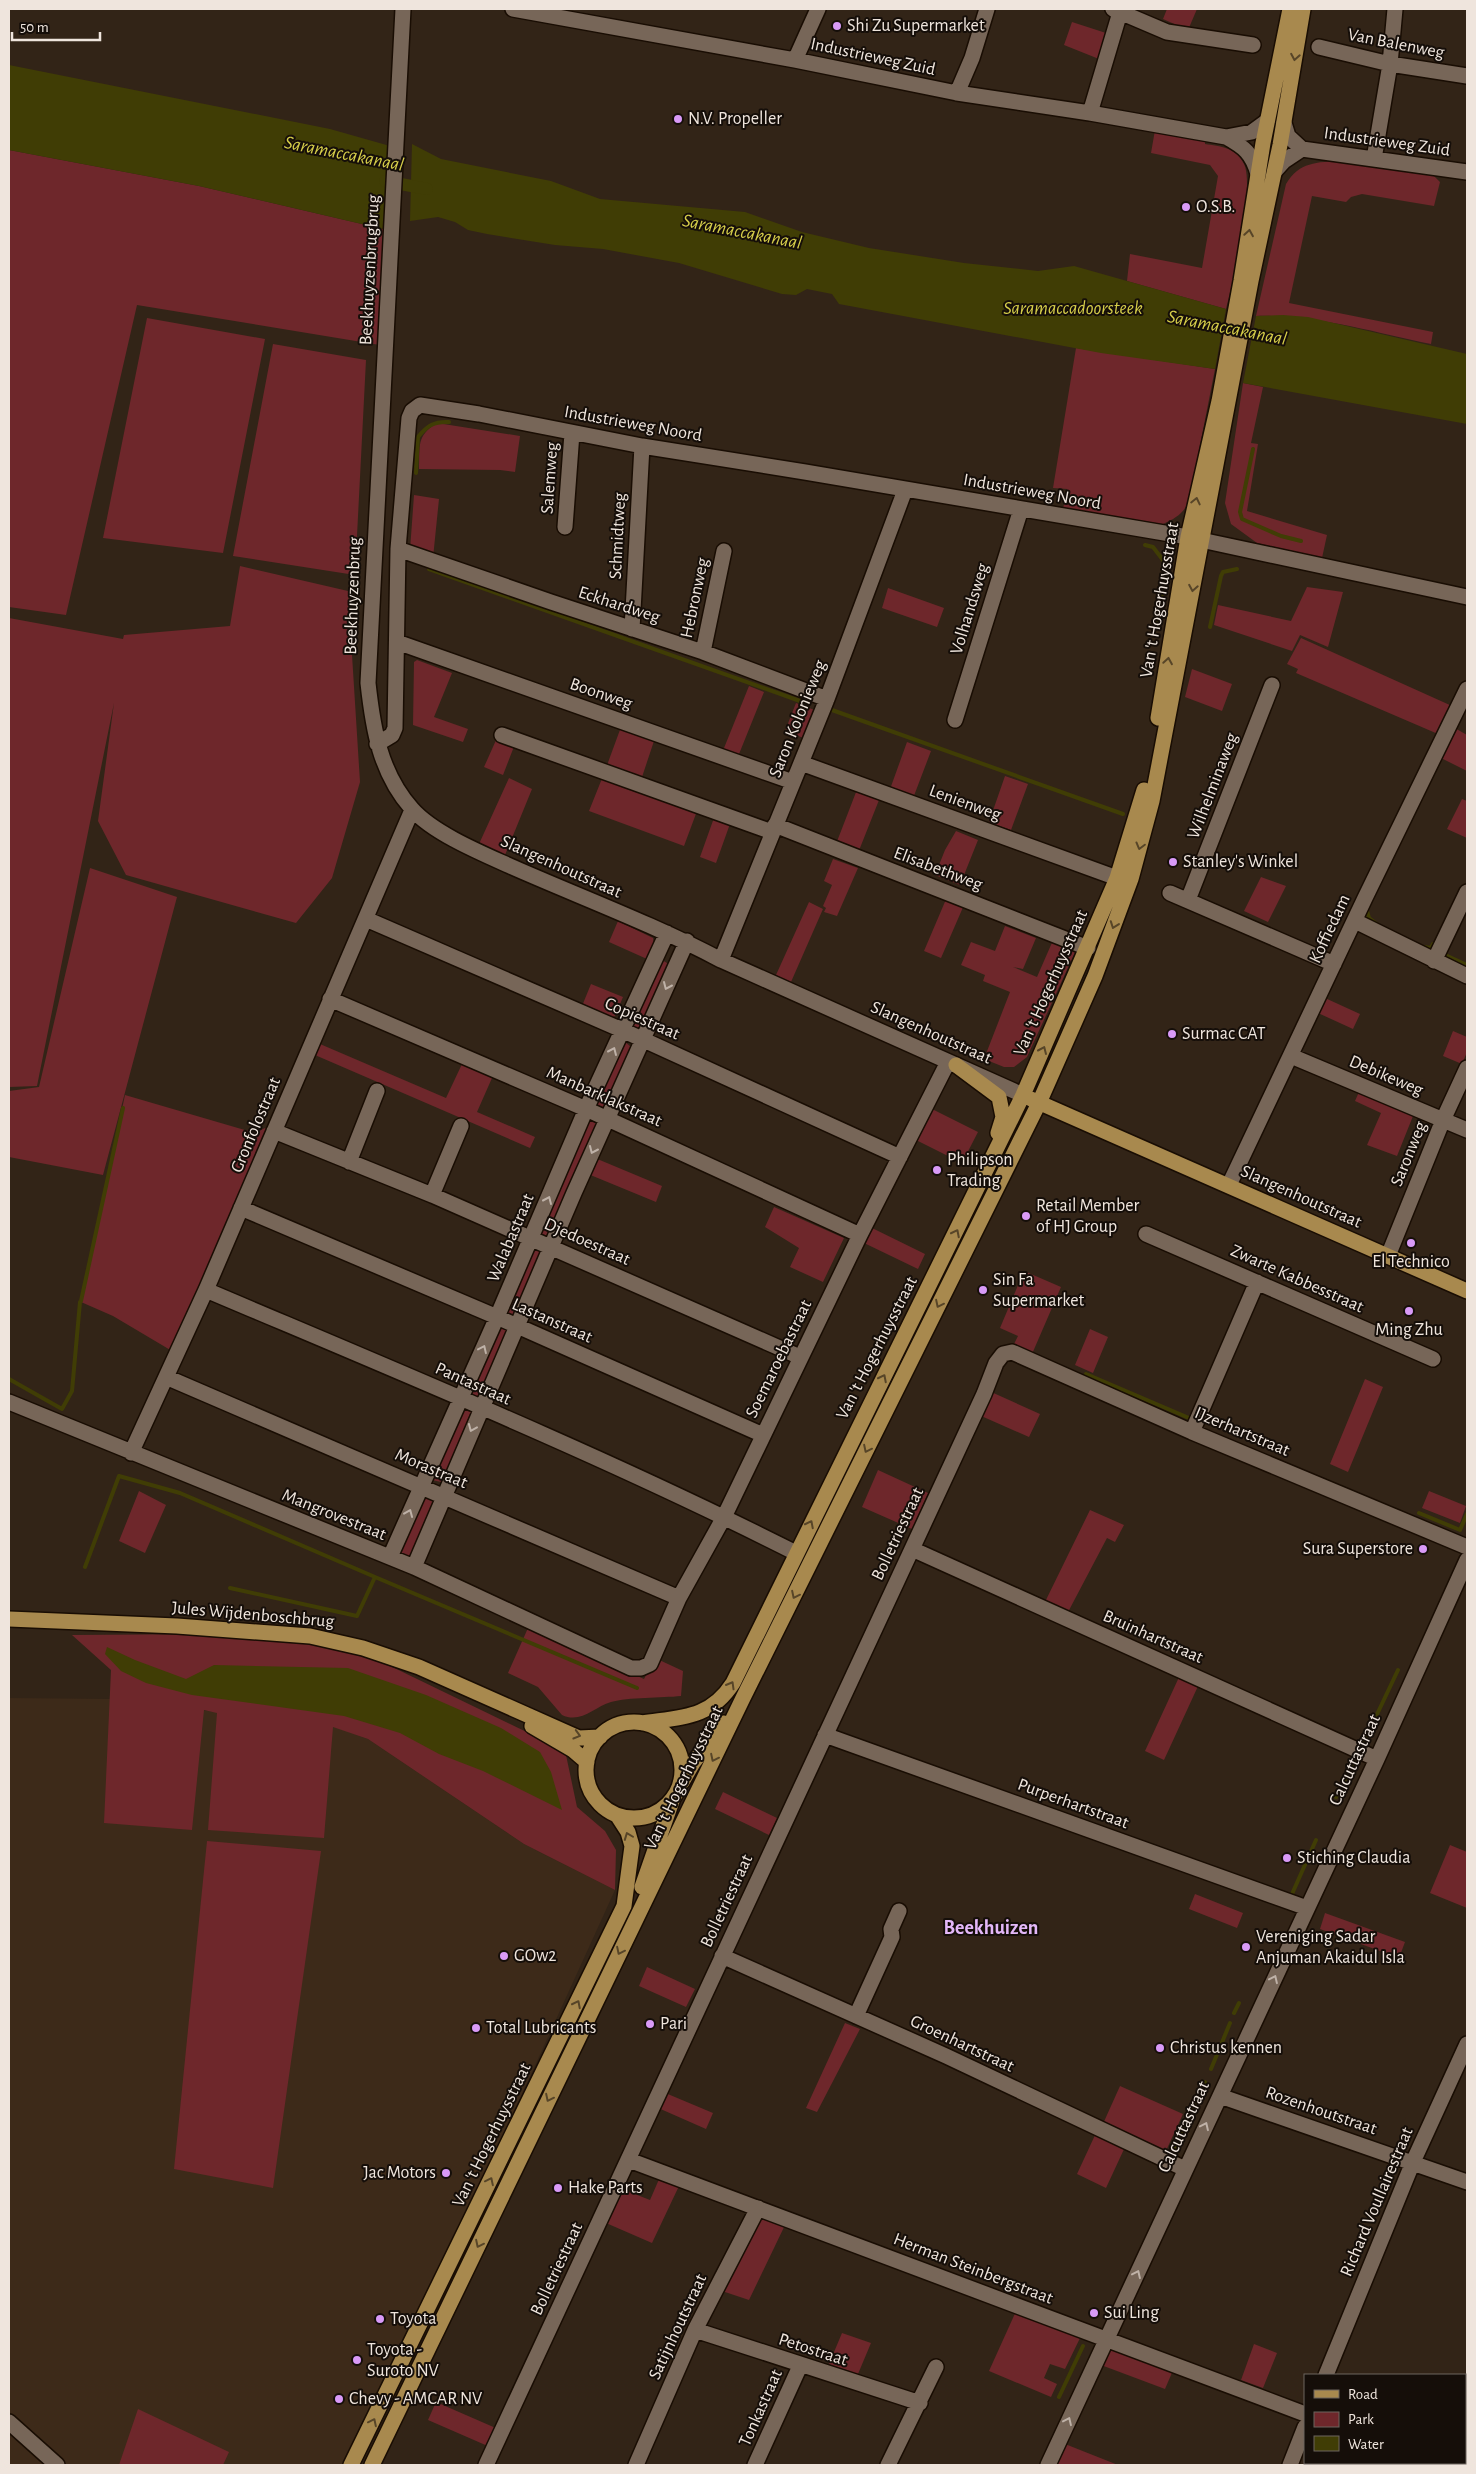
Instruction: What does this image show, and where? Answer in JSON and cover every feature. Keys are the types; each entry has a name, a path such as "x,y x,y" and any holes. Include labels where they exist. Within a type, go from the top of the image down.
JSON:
{"main road":[{"name":"Van 't Hogerhuysstraat","path":"642,1723 690,1715 713,1707 724,1696 1023,1095 1117,878 1143,798 1224,402 1246,281 1263,143 1290,9"},
{"name":"Van 't Hogerhuysstraat","path":"1246,281 1275,171 1303,9"},
{"name":"Van 't Hogerhuysstraat","path":"372,2465 743,1698 1039,1103 1095,976 1131,879 1152,801 1195,539"},
{"path":"952,1064 990,1089 999,1097 1003,1108 1000,1128 980,1184"},
{"name":"Slangenhoutstraat","path":"1023,1095 1467,1291"},
{"name":"Jules Wijdenboschbrug","path":"9,1619 177,1626 310,1636 363,1648 419,1667 579,1738 600,1736"},
{"name":"Jules Wijdenboschbrug","path":"483,1697 573,1750 587,1762"},
{"name":"Van 't Hogerhuysstraat","path":"631,1928 644,1881 675,1796 693,1763 743,1698"},
{"path":"642,1723 656,1728 668,1736 677,1748 681,1761 682,1776 675,1796 647,1816 635,1818 616,1815 598,1802 590,1790 586,1776 591,1748 600,1736 619,1724 642,1723"},
{"name":"Van 't Hogerhuysstraat","path":"351,2465 624,1906 632,1846 628,1832 616,1815"}],"street":[{"name":"Industrieweg Zuid","path":"513,9 559,13 957,93 1090,113 1226,137 1246,148 1255,162 1258,174"},
{"path":"795,60 818,9"},
{"path":"957,93 972,58 987,9"},
{"path":"1374,159 1390,64 1395,9"},
{"path":"1090,113 1118,10 1167,32 1253,45"},
{"name":"Beekhuyzenbrugbrug","path":"383,373 403,14"},
{"name":"Van Balenweg","path":"1318,47 1390,64 1467,76"},
{"name":"Industrieweg Zuid","path":"1226,137 1252,132 1267,121"},
{"name":"Industrieweg Zuid","path":"1284,123 1288,136 1302,149 1467,172"},
{"name":"Industrieweg Zuid","path":"1275,171 1284,161 1302,149"},
{"name":"Beekhuyzenbrug","path":"383,373 368,683 377,744 390,777 412,810"},
{"name":"Industrieweg Noord","path":"377,744 392,735 395,728 398,549 408,418 416,407 424,405 642,446 1195,539 1467,597"},
{"name":"Salemweg","path":"565,527 572,432"},
{"name":"Schmidtweg","path":"632,629 642,446"},
{"name":"Saron Kolonieweg","path":"721,960 827,699 905,490"},
{"name":"Volhandsweg","path":"956,720 1021,509"},
{"name":"Eckhardweg","path":"398,549 703,652 827,699"},
{"name":"Hebronweg","path":"703,652 724,552"},
{"name":"Boonweg","path":"397,642 793,782"},
{"name":"Wilhelminaweg","path":"1188,900 1272,686"},
{"name":"Koffiedam","path":"1230,1185 1467,689"},
{"name":"Elisabethweg","path":"502,735 773,829 1088,948"},
{"name":"Lenienweg","path":"801,763 1117,878"},
{"name":"Gronfolostraat","path":"132,1453 206,1290 412,810"},
{"name":"Slangenhoutstraat","path":"412,810 446,834 482,853 667,933 721,960 1023,1095"},
{"path":"1434,961 1467,892"},
{"path":"1170,893 1334,964"},
{"name":"Copiestraat","path":"366,919 622,1030 900,1157"},
{"path":"1355,921 1467,976"},
{"name":"Walabastraat","path":"390,1557 460,1397 498,1317 586,1110 667,933"},
{"path":"414,1567 481,1408 686,942"},
{"name":"Manbarklakstraat","path":"330,999 607,1119 860,1235"},
{"name":"Debikeweg","path":"1290,1056 1467,1130"},
{"name":"Soemaroebastraat","path":"641,1668 650,1664 679,1598 724,1516 860,1235 900,1157 952,1064"},
{"name":"Saronweg","path":"1388,1256 1443,1120 1467,1068"},
{"path":"349,1162 377,1091"},
{"path":"432,1194 461,1126"},
{"name":"Djedoestraat","path":"274,1131 432,1194 800,1357"},
{"name":"Lastanstraat","path":"241,1208 498,1317 763,1435"},
{"name":"Zwarte Kabbesstraat","path":"1146,1234 1433,1359"},
{"path":"1192,1432 1258,1282"},
{"name":"Pantastraat","path":"206,1290 460,1397 724,1516 796,1553"},
{"name":"IJzerhartstraat","path":"1003,1354 1012,1352 1192,1432 1467,1547"},
{"name":"Bolletriestraat","path":"486,2465 984,1394 996,1363 1003,1354"},
{"name":"Morastraat","path":"166,1377 421,1485 679,1598"},
{"name":"Mangrovestraat","path":"9,1402 414,1567 631,1668 641,1668"},
{"name":"Bruinhartstraat","path":"912,1549 1377,1759"},
{"name":"Calcuttastraat","path":"1048,2465 1377,1759 1461,1590 1467,1560"},
{"name":"Purperhartstraat","path":"825,1735 1307,1908"},
{"path":"856,2016 892,1937 891,1929 899,1911"},
{"name":"Groenhartstraat","path":"722,1956 1185,2169"},
{"name":"Richard Voullairestraat","path":"1326,2374 1413,2162 1467,2044"},
{"name":"Rozenhoutstraat","path":"1220,2096 1467,2182"},
{"name":"Herman Steinbergstraat","path":"629,2160 1304,2414"},
{"name":"Satijnhoutstraat","path":"636,2465 695,2330 758,2208"},
{"name":"Petostraat","path":"695,2330 800,2366 920,2403"},
{"name":"Tonkastraat","path":"755,2465 800,2366"},
{"path":"888,2465 936,2367"},
{"path":"9,2422 57,2465"},
{"path":"1290,2465 1304,2430"}],"shaded area":[{"path":"9,1698 110,1699 333,1726 368,1739 524,1844 615,1890 425,2307 346,2465 9,2465"}],"green space":[{"path":"1167,9 1197,9 1188,30 1163,19"},
{"path":"1072,22 1106,33 1099,59 1064,45"},
{"path":"1155,130 1205,139 1205,144 1233,151 1244,164 1247,175 1245,212 1238,257 1226,309 1127,281 1130,254 1202,268 1218,176 1210,165 1151,153"},
{"path":"9,150 199,186 396,232 392,347 137,305 66,615 9,607"},
{"path":"1341,161 1433,175 1440,182 1434,206 1362,194 1351,197 1346,202 1312,196 1289,303 1433,332 1431,344 1322,321 1278,316 1256,316 1286,184 1303,167 1316,163"},
{"path":"147,318 265,339 223,553 103,538"},
{"path":"273,344 366,360 355,575 233,556"},
{"path":"1076,348 1215,369 1189,501 1182,512 1172,520 1163,524 1063,509 1067,489 1053,488"},
{"path":"1243,383 1263,387 1251,443 1258,444 1247,511 1327,535 1322,558 1257,543 1231,524 1225,503"},
{"path":"437,423 520,436 515,472 500,470 419,469 422,437 425,432"},
{"path":"414,495 439,499 433,558 410,550"},
{"path":"240,566 348,591 360,782 332,878 296,923 126,875 98,821 114,703 37,1086 9,1087 9,618 123,639 124,635 230,626"},
{"path":"1307,587 1343,592 1328,647 1300,635 1292,651 1214,625 1218,605 1291,621"},
{"path":"888,588 944,608 937,627 882,608"},
{"path":"1301,638 1452,706 1438,734 1296,673 1298,669 1287,664"},
{"path":"417,660 452,673 434,717 468,729 463,742 413,725 414,662"},
{"path":"1192,669 1232,684 1222,711 1185,697"},
{"path":"749,686 764,692 737,759 722,753"},
{"path":"796,703 817,711 806,739 785,731"},
{"path":"621,727 655,738 641,780 606,768"},
{"path":"1453,727 1467,735 1467,771 1439,757"},
{"path":"497,738 515,744 503,775 484,767"},
{"path":"907,742 931,751 912,801 889,792"},
{"path":"603,776 697,811 684,846 589,811"},
{"path":"1005,776 1028,784 1011,830 989,822"},
{"path":"509,778 532,789 505,855 479,844"},
{"path":"858,787 881,795 858,853 836,844"},
{"path":"1462,799 1467,801 1467,838 1447,829"},
{"path":"715,815 731,821 716,863 700,857"},
{"path":"956,831 978,840 960,885 935,875 945,850"},
{"path":"833,859 858,868 837,916 824,912 826,908 823,906 832,885 824,881"},
{"path":"90,868 177,897 103,1175 9,1157 9,1091 39,1087"},
{"path":"1261,877 1286,886 1268,922 1244,911"},
{"path":"947,897 964,905 941,958 924,951"},
{"path":"809,902 823,909 791,982 776,975"},
{"path":"618,921 653,938 654,945 647,959 609,942"},
{"path":"1005,926 1036,938 1023,969 1013,967 1037,977 1054,938 1076,950 1027,1057 1014,1067 1004,1067 984,1059 1010,992 983,981 985,975 961,965 971,942 995,951"},
{"path":"662,960 667,963 667,967 639,1032 628,1025"},
{"path":"591,984 623,997 615,1016 609,1018 582,1006"},
{"path":"1325,998 1360,1014 1353,1029 1318,1013"},
{"path":"1453,1031 1467,1037 1467,1052 1462,1064 1443,1056"},
{"path":"313,1041 446,1098 462,1064 492,1078 477,1112 535,1137 530,1148 308,1052"},
{"path":"624,1041 631,1047 600,1111 593,1108"},
{"path":"1359,1092 1413,1116 1397,1156 1367,1145 1381,1113 1355,1101"},
{"path":"125,1095 255,1133 271,1125 172,1351 113,1316 81,1302"},
{"path":"930,1108 978,1132 962,1163 914,1139"},
{"path":"589,1120 595,1122 596,1128 548,1238 541,1236 539,1233"},
{"path":"595,1158 662,1186 656,1202 588,1174"},
{"path":"774,1207 844,1238 823,1282 790,1267 799,1248 765,1227"},
{"path":"870,1227 925,1254 918,1269 862,1242"},
{"path":"533,1248 542,1249 513,1317 504,1314"},
{"path":"1024,1271 1061,1287 1032,1354 1013,1346 1018,1336 1000,1328"},
{"path":"499,1326 507,1327 508,1331 481,1395 475,1398 468,1395"},
{"path":"1090,1329 1108,1337 1093,1373 1075,1365"},
{"path":"1365,1379 1383,1387 1348,1472 1330,1464"},
{"path":"989,1391 1040,1414 1029,1437 979,1415"},
{"path":"462,1406 472,1409 444,1478 441,1482 432,1480"},
{"path":"878,1470 928,1493 912,1529 862,1507"},
{"path":"139,1491 166,1505 145,1553 119,1541"},
{"path":"1429,1491 1466,1506 1460,1523 1422,1508"},
{"path":"425,1496 432,1500 432,1509 410,1560 396,1554"},
{"path":"1090,1510 1124,1525 1115,1542 1107,1538 1067,1614 1044,1604"},
{"path":"528,1628 644,1679 655,1658 683,1671 681,1696 618,1700 581,1716 569,1717 562,1715 538,1687 508,1673"},
{"path":"217,1634 311,1643 382,1662 539,1738 566,1755 577,1807 605,1831 616,1850 615,1890 524,1844 368,1739 333,1727 324,1838 208,1830 217,1713 204,1710 192,1830 104,1823 111,1670 72,1635"},
{"path":"1180,1675 1199,1684 1164,1760 1145,1751"},
{"path":"723,1792 777,1818 769,1835 715,1809"},
{"path":"207,1841 321,1851 273,2188 174,2169"},
{"path":"1450,1845 1467,1852 1467,1908 1430,1893"},
{"path":"1195,1894 1243,1913 1237,1928 1189,1909"},
{"path":"1325,1913 1405,1942 1399,1958 1320,1929"},
{"path":"647,1967 695,1989 686,2007 639,1986"},
{"path":"845,2023 860,2029 817,2112 806,2108"},
{"path":"1120,2086 1183,2114 1164,2155 1102,2126"},
{"path":"663,2092 713,2113 706,2129 656,2107"},
{"path":"1096,2133 1125,2147 1106,2188 1077,2174"},
{"path":"660,2177 679,2186 652,2243 606,2223 622,2189 650,2200"},
{"path":"757,2217 786,2223 749,2300 719,2290"},
{"path":"1017,2309 1081,2336 1065,2369 1050,2364 1044,2378 1057,2384 1051,2397 989,2371"},
{"path":"842,2333 871,2343 858,2374 829,2364"},
{"path":"1254,2344 1277,2353 1263,2388 1241,2380"},
{"path":"1110,2347 1174,2368 1165,2389 1101,2365"},
{"path":"436,2402 498,2429 490,2447 428,2420"},
{"path":"138,2409 229,2452 223,2465 119,2465"},
{"path":"1065,2444 1118,2465 1055,2465"}],"water":[{"path":"9,65 330,129 390,146 396,232 199,186 9,150"},
{"name":"Saramaccadoorsteek","path":"412,144 441,159 551,181 600,199 745,212 802,232 869,248 964,263 1038,271 1074,266 1226,309 1215,369 1101,353 839,304 832,294 807,289 796,295 782,294 679,263 603,249 555,245 487,234 468,230 455,222 438,217 410,221"},
{"path":"1283,315 1308,317 1467,354 1467,424 1243,383 1256,316"},
{"path":"107,1647 135,1660 186,1679 214,1665 348,1668 426,1695 501,1728 540,1752 551,1772 562,1810 483,1771 439,1754 400,1733 344,1716 192,1695 146,1683 121,1671 105,1654"}],"waterway":[{"name":"Saramaccakanaal","path":"385,181 427,189"},
{"path":"416,473 418,437 431,425 439,422 449,422"},
{"path":"1253,449 1240,512 1242,519 1281,536 1301,541"},
{"path":"1145,545 1153,547 1166,564 1158,621"},
{"path":"429,569 800,701"},
{"path":"1210,627 1221,576 1223,572 1237,569"},
{"path":"832,710 1123,814"},
{"path":"1367,911 1369,918 1378,925"},
{"path":"1424,947 1431,948 1433,944"},
{"path":"1443,954 1467,965"},
{"path":"81,1301 123,1108"},
{"path":"9,1379 62,1409 72,1391 80,1302"},
{"path":"1086,1374 1189,1418"},
{"path":"85,1567 119,1476 180,1493 375,1577 357,1616 230,1588"},
{"path":"1419,1513 1460,1530 1467,1514"},
{"path":"375,1577 637,1688"},
{"path":"1362,1746 1398,1670"},
{"path":"1336,1797 1356,1757"},
{"path":"1292,1894 1316,1840"},
{"path":"1234,2013 1239,2003"},
{"path":"1211,2069 1230,2023"},
{"path":"1172,2153 1205,2082"},
{"path":"1059,2397 1083,2346"}],"place":[{"name":"Shi Zu Supermarket","path":"837,26"},
{"name":"N.V. Propeller","path":"678,119"},
{"name":"O.S.B.","path":"1186,207"},
{"name":"Stanley's Winkel","path":"1173,862"},
{"name":"Surmac CAT","path":"1172,1034"},
{"name":"Philipson Trading","path":"937,1170"},
{"name":"Retail Member of HJ Group","path":"1026,1216"},
{"name":"El Technico","path":"1411,1243"},
{"name":"Sin Fa Supermarket","path":"983,1290"},
{"name":"Ming Zhu","path":"1409,1311"},
{"name":"Sura Superstore","path":"1423,1549"},
{"name":"Stiching Claudia","path":"1287,1858"},
{"name":"Vereniging Sadar Anjuman Akaidul Isla","path":"1246,1947"},
{"name":"GOw2","path":"504,1956"},
{"name":"Pari","path":"650,2024"},
{"name":"Total Lubricants","path":"476,2028"},
{"name":"Christus kennen","path":"1160,2048"},
{"name":"Jac Motors","path":"446,2173"},
{"name":"Hake Parts","path":"558,2188"},
{"name":"Sui Ling","path":"1094,2313"},
{"name":"Toyota","path":"380,2319"},
{"name":"Toyota - Suroto NV","path":"357,2360"},
{"name":"Chevy - AMCAR NV","path":"339,2399"}],"district":[{"name":"Beekhuizen","path":"991,1928"}]}
